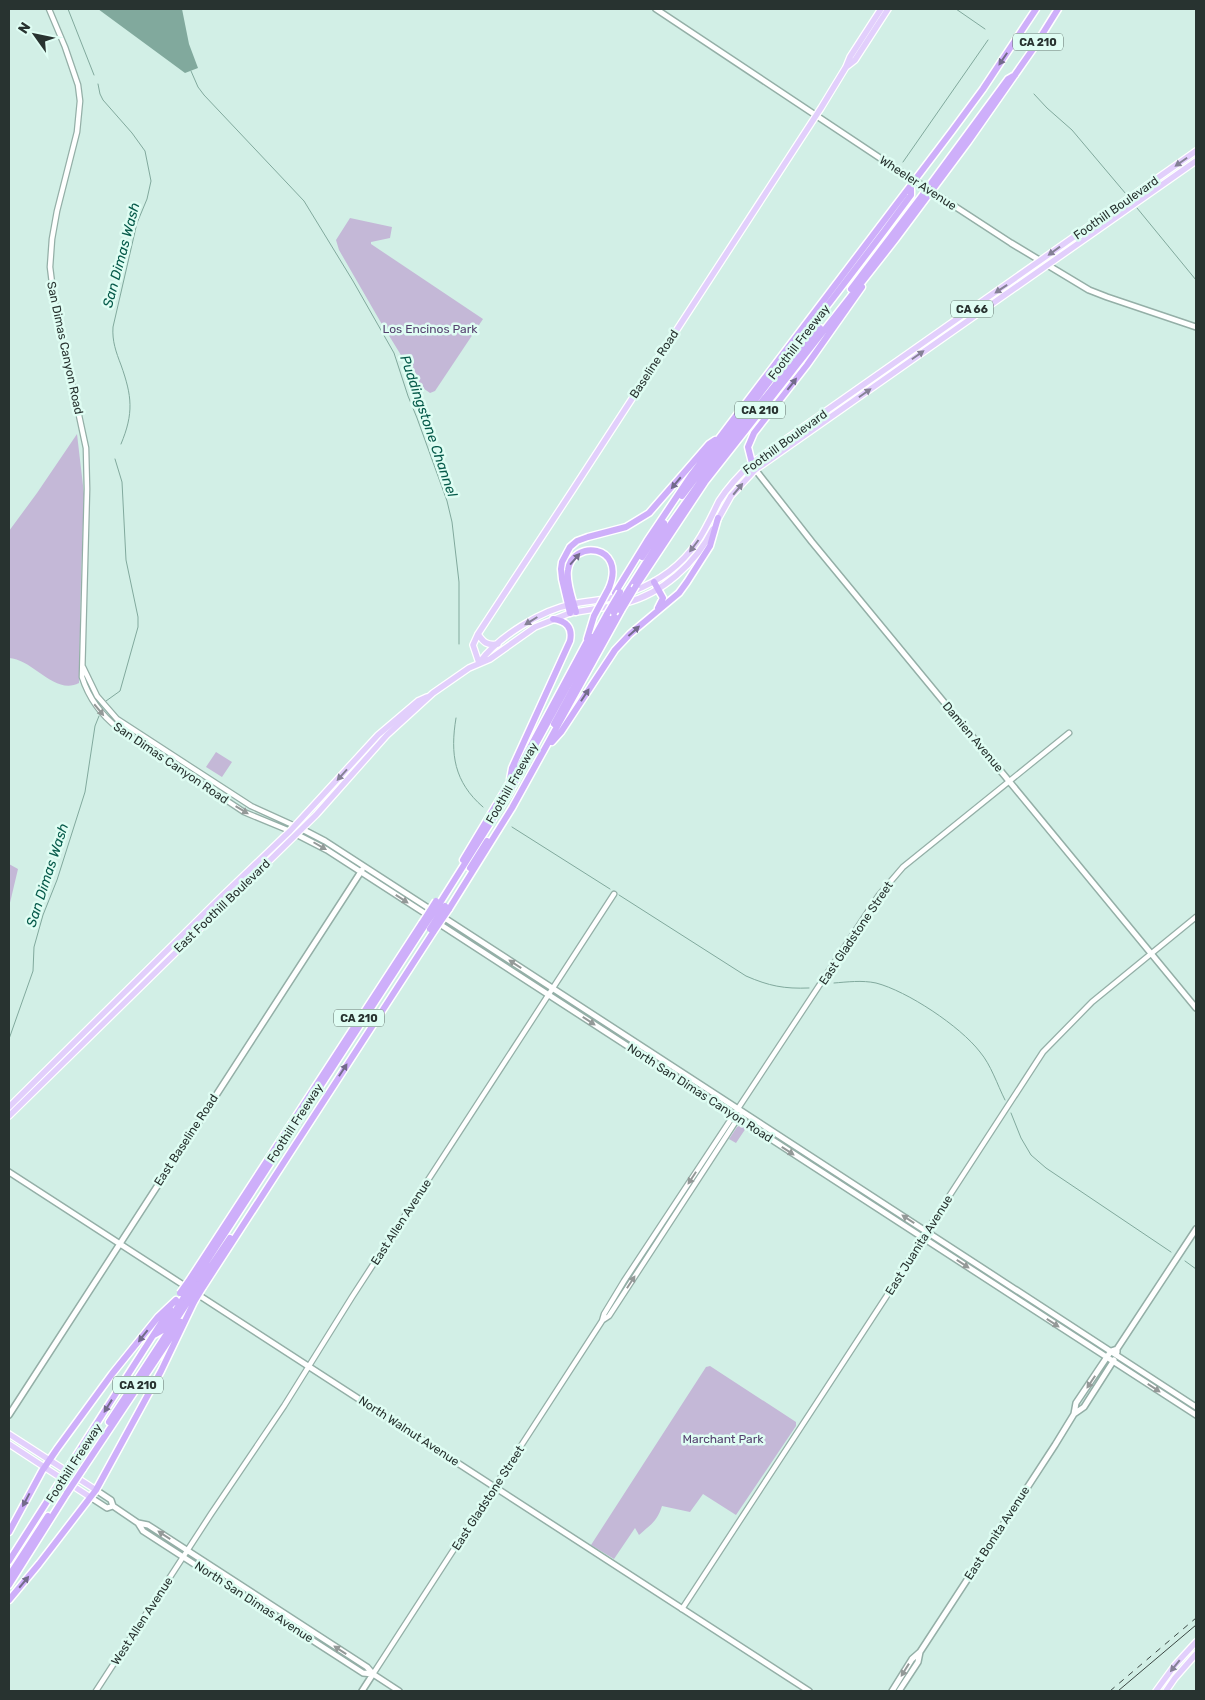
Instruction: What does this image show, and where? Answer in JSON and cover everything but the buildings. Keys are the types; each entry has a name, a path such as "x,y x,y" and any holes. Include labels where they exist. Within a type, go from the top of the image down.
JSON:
{"highway":[{"name":"Foothill Freeway","path":"9,1585 196,1283 442,905 478,858 509,785 584,647 652,534 692,474 911,187 982,90 1036,9"},
{"path":"1031,18 1038,14 1041,9"},
{"name":"Foothill Freeway","path":"9,1561 176,1300 187,1298 297,1140 406,974 428,927 442,905 464,861 488,832 546,748 618,612 705,482 894,240 973,135 1016,75 1058,9"},
{"path":"488,832 536,758 629,589 666,529 720,454 885,245 1008,79 1016,75"},
{"path":"618,593 677,503 911,195 911,187"},
{"path":"752,463 748,447 754,433 807,365 894,240"},
{"path":"573,613 562,579 561,569 562,562 570,547 577,541 626,527 650,513 709,444 722,435"},
{"path":"546,748 561,732 615,650 630,634 679,593 710,546 718,518"},
{"path":"571,605 567,572 570,564 579,553 586,550 601,552 611,561 614,572 609,588 594,616 584,647"},
{"path":"654,613 663,598 656,585"},
{"path":"488,832 605,615"},
{"path":"509,785 512,768 570,641 570,627 565,622 553,619"},
{"path":"153,1335 163,1330 187,1298"},
{"path":"9,1600 96,1490 161,1371 187,1298"},
{"path":"9,1532 49,1460 112,1374 158,1317 176,1300"},
{"path":"9,1576 65,1492"},
{"path":"9,1570 44,1516 44,1506"}],"main road":[{"name":"Wheeler Avenue","path":"656,9 901,172 1040,261 1098,294 1196,327"},
{"name":"Baseline Road","path":"478,634 816,115 881,9"},
{"name":"Baseline Road","path":"846,67 855,60 888,9"},
{"name":"Foothill Boulevard","path":"479,663 487,652 537,617 571,605 606,600 656,585 690,551 733,481 752,463 1196,151"},
{"name":"Foothill Boulevard","path":"479,663 490,659 535,627 573,613 629,602 678,574 697,555 736,490 755,470 1196,161"},
{"name":"Damien Avenue","path":"752,463 755,470 1196,1008"},
{"path":"478,634 484,643 498,644"},
{"path":"478,634 473,645 479,663"},
{"name":"East Foothill Boulevard","path":"9,1107 215,903 333,796 386,735 433,693 479,663"},
{"name":"East Foothill Boulevard","path":"9,1116 296,830"},
{"name":"North San Dimas Canyon Road","path":"296,830 363,869 552,988 1111,1352"},
{"name":"North San Dimas Canyon Road","path":"363,869 549,994 1196,1416"},
{"name":"East Baseline Road","path":"9,1415 363,869"},
{"name":"North Walnut Avenue","path":"9,1172 809,1691"},
{"name":"East Bonita Avenue","path":"892,1691 912,1659 920,1652 1074,1414 1084,1407 1196,1229"},
{"name":"East Bonita Avenue","path":"1074,1414 1076,1403 1111,1352 1117,1352"},
{"path":"1117,1352 1196,1407"},
{"name":"North San Dimas Avenue","path":"9,1434 111,1500 113,1506 138,1523 148,1525 188,1550 367,1667 373,1674 399,1691"},
{"name":"North San Dimas Avenue","path":"9,1444 107,1508 113,1506"},
{"name":"North San Dimas Avenue","path":"138,1523 143,1531 363,1673 373,1674"},
{"path":"1156,1691 1175,1665 1196,1642"},
{"name":"East Bonita Avenue","path":"899,1691 918,1662 920,1652"},
{"path":"1166,1691 1196,1654"},
{"path":"362,1691 373,1674"}],"street":[{"name":"San Dimas Canyon Road","path":"49,9 78,85 80,101 77,132 57,211 50,266 54,299 86,448 87,489 82,665 88,686 93,702 101,713 126,734 244,812 296,830"},
{"name":"San Dimas Canyon Road","path":"88,686 117,719 139,735 250,806 296,830"},
{"name":"East Gladstone Street","path":"373,1674 602,1321 614,1298 886,886 903,867 1069,733"},
{"name":"East Allen Avenue","path":"188,1550 614,894"},
{"name":"East Juanita Avenue","path":"682,1609 1044,1052 1092,1002 1196,917"},
{"name":"West Allen Avenue","path":"96,1691 188,1550"}],"green space":[{"name":"Los Encinos Park","path":"350,218 392,227 390,238 371,242 371,244 483,319 435,391 430,393 420,386 339,250 336,240"},
{"path":"77,434 84,494 79,683 70,686 61,685 27,664 9,658 9,531"},
{"path":"216,752 232,762 222,777 206,767"},
{"path":"9,864 18,869 9,907"},
{"path":"741,1125 746,1128 736,1143 729,1139 737,1127"},
{"name":"Marchant Park","path":"710,1366 796,1422 796,1426 736,1515 703,1494 690,1512 662,1506 655,1520 639,1535 635,1528 614,1559 591,1545 706,1367"}],"shaded area":[{"path":"98,9 182,9 189,44 198,68 185,73"}],"waterway":[{"name":"San Dimas Wash","path":"68,9 94,75"},
{"path":"956,9 985,29"},
{"path":"903,162 988,40"},
{"name":"Puddingstone Channel","path":"191,71 204,95 304,201 394,353 447,501 452,522 459,582 459,644"},
{"name":"San Dimas Wash","path":"98,84 103,100 145,151 151,181 147,199 137,223 113,327 113,337 125,376 130,404 128,423 121,444"},
{"path":"1034,94 1072,130 1126,194"},
{"path":"1137,208 1196,280"},
{"name":"San Dimas Wash","path":"106,701 120,691 138,627 138,617 126,560 122,482 115,459"},
{"name":"San Dimas Wash","path":"9,1039 33,971 34,947 43,915 57,880 85,792 95,726 99,716"},
{"name":"Puddingstone Channel","path":"456,718 454,731 456,767 466,788 483,807"},
{"name":"Puddingstone Channel","path":"512,827 610,889"},
{"name":"Puddingstone Channel","path":"619,895 746,976 777,986 809,988"},
{"name":"Puddingstone Channel","path":"834,983 860,981 876,983 903,993 932,1011 960,1031 980,1052 991,1069 1005,1100"},
{"name":"Puddingstone Channel","path":"1011,1113 1021,1138 1031,1155 1046,1168 1171,1252"},
{"name":"Puddingstone Channel","path":"1185,1261 1196,1269"}],"tram line":[{"path":"1118,1691 1196,1625"}],"railway":[{"path":"1110,1691 1196,1618"}]}
